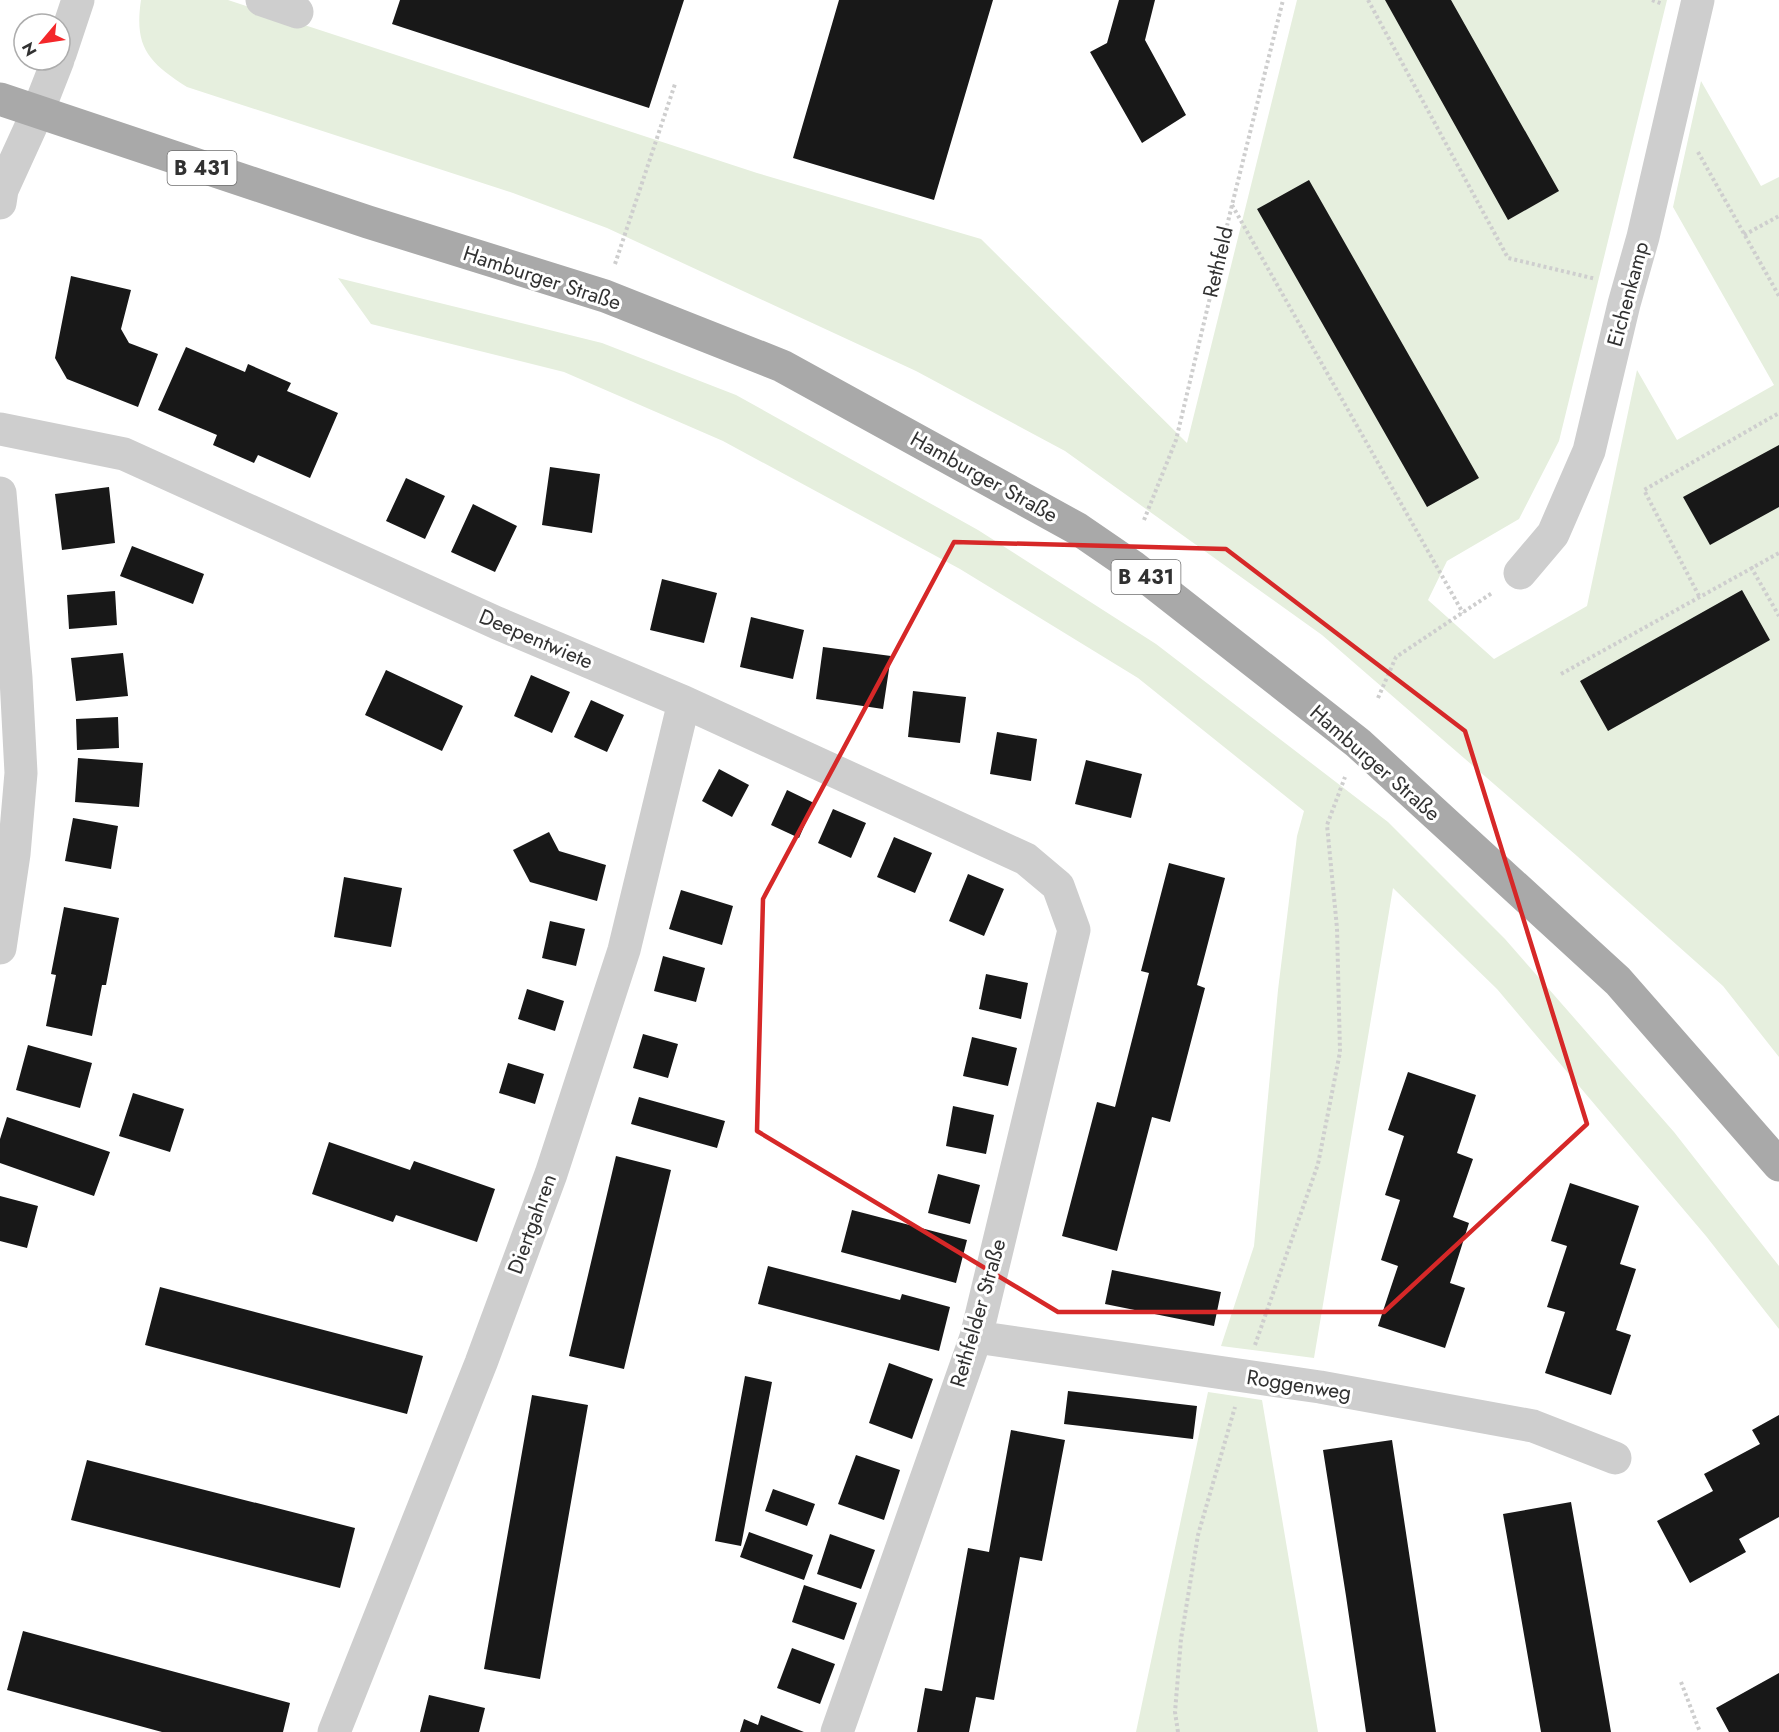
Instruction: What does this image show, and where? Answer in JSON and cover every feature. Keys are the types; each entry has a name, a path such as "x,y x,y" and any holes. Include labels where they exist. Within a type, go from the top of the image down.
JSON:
{"main road":[{"name":"Hamburger Straße","path":"0,99 324,208 605,296 782,366 1078,530 1132,566 1358,743 1618,981 1779,1165"}],"street":[{"path":"72,18 78,0"},
{"path":"262,0 297,12"},
{"name":"Eichenkamp","path":"1520,573 1553,534 1589,451 1643,237 1698,0"},
{"path":"0,203 2,190 53,72"},
{"name":"Deepentwiete","path":"0,429 124,454 496,623 684,702 1026,859 1058,886"},
{"path":"0,493 16,678 21,773 13,865 0,948"},
{"name":"Diertgahren","path":"334,1732 481,1363 551,1174 624,950 684,702"},
{"name":"Rethfelder Straße","path":"837,1732 976,1337 1074,930 1058,886"},
{"name":"Roggenweg","path":"976,1337 1320,1387 1533,1426 1616,1458"}],"path":[{"name":"Rethfeld","path":"1144,520 1176,440 1283,0"},
{"path":"1368,0 1508,258 1629,286"},
{"path":"605,296 675,84"},
{"path":"1673,107 1779,296"},
{"path":"1232,205 1463,613 1396,657 1378,698"},
{"path":"1744,235 1779,216"},
{"path":"1699,596 1644,490 1779,413"},
{"path":"1562,674 1779,553"},
{"path":"1751,567 1779,616"},
{"path":"1179,1732 1175,1712 1181,1639 1198,1535 1244,1376 1318,1164 1340,1052 1337,928 1327,825 1345,777"},
{"path":"1681,1682 1700,1732"}],"highlighted area":[{"path":"954,542 1226,549 1465,731 1587,1124 1384,1312 1058,1312 757,1131 763,899"}],"green space":[{"path":"141,0 228,0 757,173 981,239 1187,443 1297,0 1667,0 1559,441 1519,519 1447,561 1428,600 1494,659 1587,606 1637,370 1677,440 1774,385 1673,207 1701,81 1761,186 1779,177 1779,1057 1723,986 1322,635 1065,451 916,371 607,228 513,193 187,87 162,69 147,52 140,30"},
{"path":"338,278 602,343 736,395 978,530 1156,644 1388,822 1505,939 1674,1132 1779,1266 1779,1329 1706,1236 1497,989 1393,888 1314,1358 1221,1346 1254,1246 1278,990 1297,836 1304,811 1138,678 960,569 723,441 564,372 371,324"},
{"path":"1208,1392 1262,1400 1318,1732 1136,1732"}],"building":[{"path":"400,0 684,0 649,108 392,24"},
{"path":"839,0 993,0 934,200 793,158"},
{"path":"1119,0 1155,0 1145,40 1186,115 1142,143 1090,52 1107,43"},
{"path":"1385,0 1451,0 1559,191 1508,220"},
{"path":"1309,180 1479,478 1427,507 1257,209"},
{"path":"71,276 131,290 121,329 129,343 158,354 138,407 67,379 55,358"},
{"path":"186,347 245,372 248,364 291,383 287,391 338,413 310,478 258,455 254,463 213,445 217,435 158,410"},
{"path":"1779,445 1779,507 1710,545 1683,497"},
{"path":"550,467 600,474 592,533 542,525"},
{"path":"406,478 445,496 425,539 386,521"},
{"path":"109,487 115,543 62,550 55,494"},
{"path":"473,504 517,526 495,572 451,552"},
{"path":"132,546 204,574 193,604 120,576"},
{"path":"662,579 717,593 704,643 650,630"},
{"path":"1742,590 1770,640 1608,731 1580,681"},
{"path":"115,591 117,625 69,629 67,595"},
{"path":"751,617 804,630 793,679 740,667"},
{"path":"823,647 891,656 883,709 816,699"},
{"path":"123,653 128,696 76,701 71,658"},
{"path":"386,670 463,706 442,751 365,715"},
{"path":"531,675 570,692 552,733 514,716"},
{"path":"913,691 966,697 960,743 908,737"},
{"path":"591,700 624,715 607,752 574,737"},
{"path":"118,717 119,748 77,750 76,719"},
{"path":"997,732 1037,739 1031,781 990,774"},
{"path":"78,758 143,763 139,807 75,802"},
{"path":"1086,760 1142,774 1131,818 1075,804"},
{"path":"719,769 749,785 732,817 702,801"},
{"path":"787,790 814,803 799,838 771,825"},
{"path":"833,809 866,823 851,858 818,843"},
{"path":"73,818 118,826 111,869 65,861"},
{"path":"549,832 559,851 606,865 597,901 530,882 513,850"},
{"path":"894,837 932,853 915,893 877,877"},
{"path":"1169,863 1225,878 1197,985 1205,988 1170,1122 1152,1117 1117,1251 1062,1236 1097,1102 1115,1107 1149,973 1141,971"},
{"path":"968,874 1004,889 984,936 949,921"},
{"path":"344,877 402,888 391,947 334,937"},
{"path":"681,890 733,906 722,945 669,929"},
{"path":"64,907 119,918 106,985 102,985 92,1036 46,1026 56,975 51,974"},
{"path":"550,921 585,929 576,966 542,958"},
{"path":"663,956 705,968 696,1002 654,991"},
{"path":"986,974 1028,983 1021,1019 979,1009"},
{"path":"527,989 564,1001 555,1031 518,1019"},
{"path":"643,1034 678,1044 668,1078 633,1068"},
{"path":"972,1037 1017,1048 1008,1086 963,1076"},
{"path":"28,1045 92,1063 80,1108 16,1090"},
{"path":"508,1063 544,1074 535,1104 499,1093"},
{"path":"1408,1072 1476,1095 1457,1153 1473,1159 1453,1217 1469,1223 1450,1283 1465,1288 1445,1348 1378,1326 1398,1266 1381,1260 1400,1200 1385,1195 1404,1136 1388,1130"},
{"path":"133,1093 184,1109 170,1152 119,1136"},
{"path":"639,1097 725,1121 717,1148 631,1124"},
{"path":"953,1106 994,1115 986,1154 946,1146"},
{"path":"7,1117 110,1152 94,1196 0,1163 0,1139"},
{"path":"329,1142 410,1170 414,1161 495,1189 477,1242 396,1215 393,1222 312,1194"},
{"path":"616,1156 671,1170 624,1369 569,1356"},
{"path":"938,1174 980,1185 970,1224 928,1213"},
{"path":"1570,1183 1639,1206 1620,1264 1636,1269 1616,1330 1631,1335 1611,1395 1545,1373 1565,1312 1547,1307 1567,1246 1551,1241"},
{"path":"0,1196 38,1206 27,1248 0,1241"},
{"path":"852,1210 967,1240 956,1283 841,1252"},
{"path":"768,1266 900,1300 902,1294 950,1307 939,1351 758,1304"},
{"path":"1112,1270 1221,1292 1214,1326 1105,1304"},
{"path":"160,1287 423,1356 407,1414 145,1345"},
{"path":"889,1363 933,1379 912,1439 869,1423"},
{"path":"745,1376 772,1382 741,1546 715,1541"},
{"path":"1068,1391 1197,1406 1193,1439 1064,1424"},
{"path":"532,1395 588,1405 540,1679 484,1669"},
{"path":"1779,1415 1779,1517 1739,1539 1746,1552 1690,1583 1657,1521 1713,1491 1704,1474 1760,1444 1752,1430"},
{"path":"1011,1430 1065,1440 1042,1561 1020,1557 994,1700 976,1697 969,1732 917,1732 925,1688 942,1691 968,1548 989,1552"},
{"path":"1392,1440 1436,1732 1366,1732 1323,1450"},
{"path":"856,1455 900,1470 884,1520 838,1504"},
{"path":"87,1460 355,1528 340,1588 71,1520"},
{"path":"773,1489 815,1504 807,1526 765,1511"},
{"path":"1571,1502 1611,1732 1541,1732 1503,1514"},
{"path":"749,1532 813,1555 804,1580 740,1557"},
{"path":"830,1534 875,1550 861,1589 817,1574"},
{"path":"804,1585 857,1603 844,1640 792,1622"},
{"path":"23,1631 290,1703 283,1732 162,1732 7,1690"},
{"path":"792,1648 835,1664 820,1704 777,1688"},
{"path":"1779,1673 1779,1732 1729,1732 1716,1708"},
{"path":"429,1695 485,1708 479,1732 420,1732"},
{"path":"761,1715 804,1732 740,1732 744,1719 758,1725"}]}
